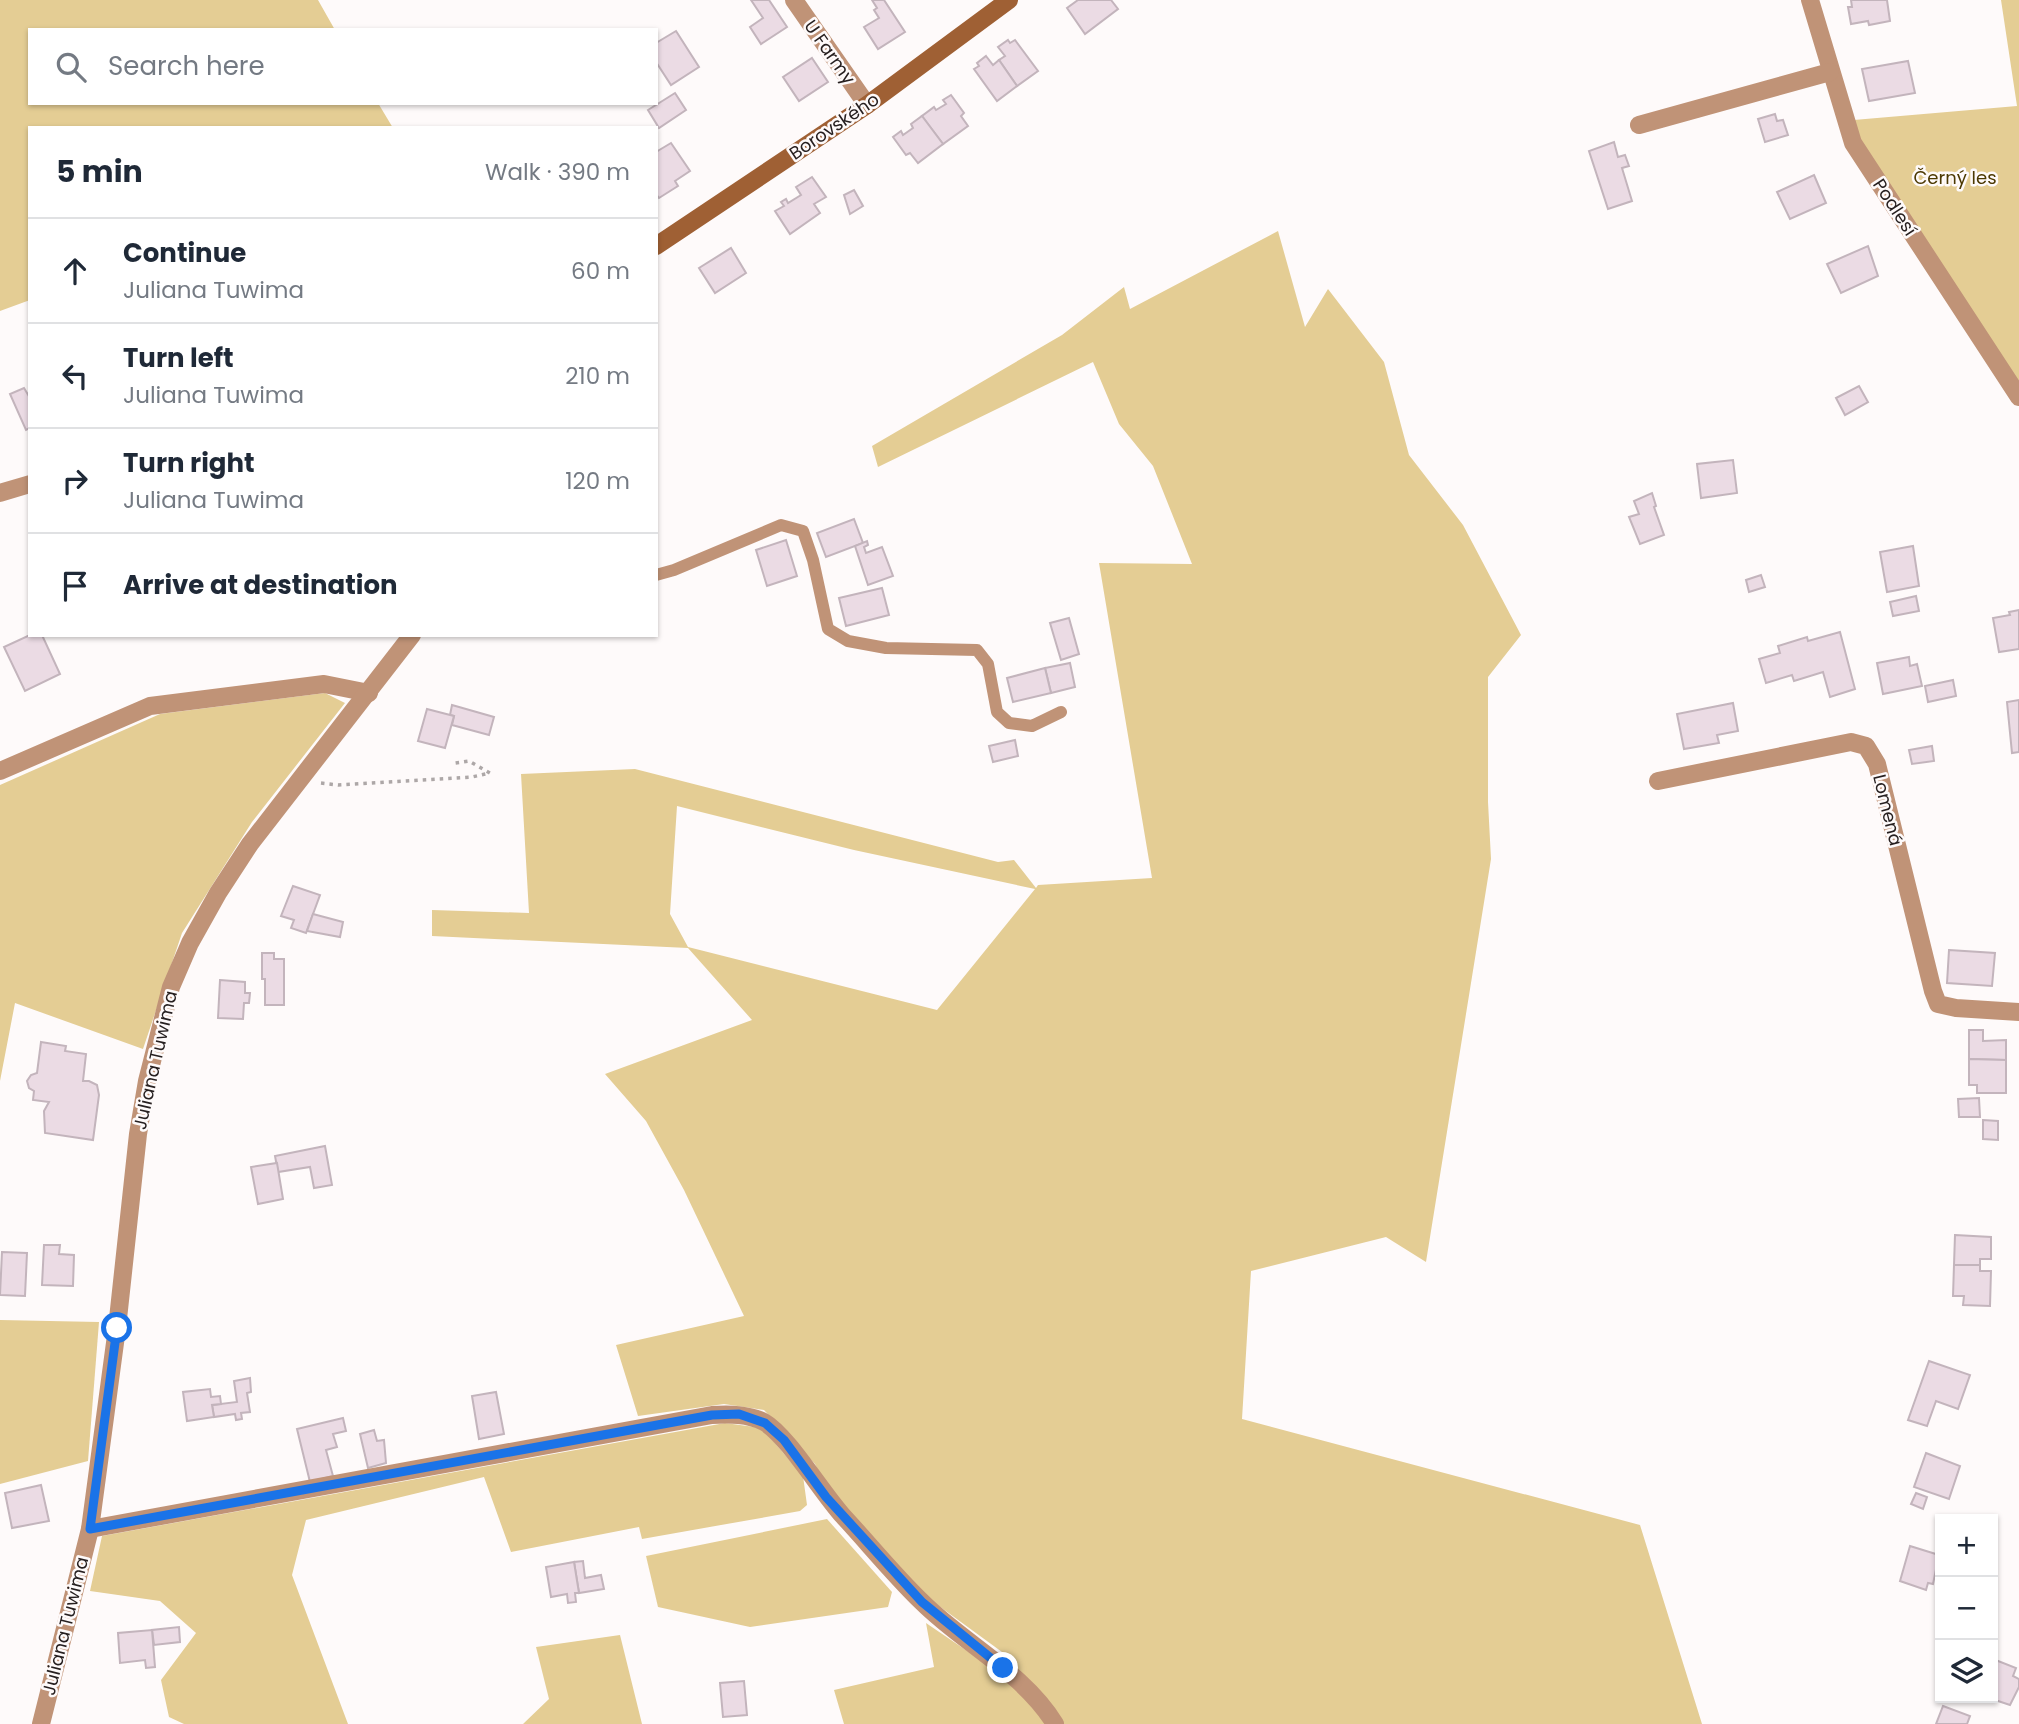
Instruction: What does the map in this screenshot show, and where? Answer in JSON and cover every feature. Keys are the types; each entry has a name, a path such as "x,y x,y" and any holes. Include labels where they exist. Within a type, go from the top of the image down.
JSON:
{"main road":[{"name":"Borovského","path":"658,245 867,105 1009,0"}],"street":[{"name":"U Farmy","path":"794,0 867,105"},
{"name":"Podlesí","path":"1810,0 1853,143 2019,397"},
{"path":"1639,125 1830,72"},
{"path":"0,493 28,485"},
{"name":"Juliana Tuwima","path":"41,1724 90,1529 117,1328 138,1134 147,1081 171,987 190,943 250,844 411,637"},
{"path":"0,771 150,706 324,684 369,693"},
{"name":"Lomená","path":"1658,781 1851,742 1867,746 1877,764 1938,1004 1956,1008 2019,1012"},
{"path":"90,1529 712,1415 739,1414 765,1423 784,1440 826,1497 922,1602 1003,1668 1045,1708 1055,1724"}],"lane":[{"path":"658,574 781,526 803,531 813,560 828,629 849,641 886,648 977,650 988,664 997,712 1009,723 1032,726 1061,712"}],"path":[{"path":"298,782 338,785 472,777 489,773 469,761 454,763"}],"green space":[{"path":"0,0 318,0 334,28 28,28 28,105 379,105 392,126 28,126 28,301 0,311"},
{"name":"Černý les","path":"2001,0 2019,0 2019,397 1842,121 2017,106"},
{"path":"1278,231 1305,327 1328,289 1384,362 1409,455 1463,525 1521,635 1488,677 1491,859 1426,1262 1386,1237 1251,1271 1242,1419 1640,1525 1702,1724 844,1724 834,1690 934,1667 926,1623 1004,1676 1045,1714 1002,1652 913,1587 830,1494 815,1464 764,1410 724,1404 638,1416 616,1345 744,1316 684,1190 646,1121 605,1074 752,1020 688,948 432,936 432,910 529,913 521,774 635,769 998,862 1014,860 1036,888 1038,885 1152,878 1099,563 1192,564 1153,466 1119,424 1093,362 878,467 872,446 1062,335 1124,287 1130,309","holes":["677,806 854,850 1035,889 937,1010 688,947 670,914"]},
{"path":"325,693 345,703 252,822 182,933 143,1049 15,1003 0,1081 0,785 160,714"},
{"path":"0,1320 99,1322 88,1461 0,1484"},
{"path":"725,1423 762,1428 803,1476 807,1505 800,1511 642,1539 639,1527 511,1552 484,1477 306,1520 292,1575 348,1724 184,1724 169,1717 161,1680 196,1633 160,1601 90,1591 102,1536"},
{"path":"827,1519 892,1592 888,1607 750,1627 658,1607 646,1556"},
{"path":"620,1635 642,1724 523,1724 549,1699 536,1647"}],"building":[{"path":"751,0 769,0 787,27 761,44 750,27 763,18"},
{"path":"872,0 884,0 905,32 878,49 864,27 879,18"},
{"path":"1078,0 1111,0 1118,9 1085,34 1067,8"},
{"path":"1851,0 1887,0 1890,21 1869,25 1868,21 1851,24 1848,7 1852,7"},
{"path":"676,31 699,67 671,85 658,65 658,42"},
{"path":"1008,40 1010,43 1015,40 1038,71 1017,86 999,60 1005,56 998,47"},
{"path":"986,56 993,65 999,60 1017,86 997,101 974,69"},
{"path":"812,58 828,82 799,101 783,77"},
{"path":"1908,61 1915,93 1869,101 1862,69"},
{"path":"675,93 686,110 659,128 648,110"},
{"path":"951,95 964,113 961,116 968,126 943,144 922,116 934,107 936,110 946,104 943,100"},
{"path":"1775,114 1777,121 1783,120 1788,135 1765,142 1758,119"},
{"path":"922,116 943,144 918,163 910,153 906,155 893,137 901,131 903,135 913,128 911,124"},
{"path":"1614,142 1618,157 1625,155 1629,166 1622,168 1632,201 1608,209 1589,151"},
{"path":"671,143 690,171 675,181 678,186 659,198 658,197 658,151"},
{"path":"1814,175 1826,203 1790,219 1777,192"},
{"path":"812,177 826,197 814,204 820,213 790,234 775,211 784,206 781,202 786,199 788,203 801,195 796,187"},
{"path":"854,190 863,206 850,214 844,195"},
{"path":"1868,246 1878,276 1841,293 1827,264"},
{"path":"731,248 746,273 715,293 699,268"},
{"path":"1859,386 1868,402 1845,415 1836,398"},
{"path":"24,388 28,395 26,430 10,394"},
{"path":"1733,460 1737,493 1701,498 1697,464"},
{"path":"1652,493 1664,535 1640,544 1629,517 1639,514 1634,501"},
{"path":"854,519 863,543 826,557 817,533"},
{"path":"786,540 797,576 767,586 756,550"},
{"path":"867,541 868,545 864,547 866,553 882,547 893,576 868,585 855,546"},
{"path":"1913,546 1919,586 1887,592 1880,552"},
{"path":"1761,575 1765,587 1749,592 1746,580"},
{"path":"882,588 889,615 846,626 839,598"},
{"path":"1916,596 1919,611 1893,616 1890,602"},
{"path":"2019,610 2019,649 1999,652 1993,618 2010,615 2009,612"},
{"path":"1069,618 1079,654 1061,660 1050,623"},
{"path":"1840,632 1855,689 1830,697 1823,672 1794,681 1792,675 1766,683 1759,659 1780,653 1778,646 1807,637 1808,641"},
{"path":"28,636 43,637 60,674 25,691 4,647"},
{"path":"1909,657 1910,666 1917,664 1922,686 1883,694 1877,663"},
{"path":"1070,663 1075,687 1051,693 1045,668"},
{"path":"1045,668 1051,693 1013,702 1007,678"},
{"path":"1953,680 1956,696 1928,702 1925,686"},
{"path":"2019,700 2019,752 2012,753 2007,702"},
{"path":"1733,703 1738,731 1717,735 1719,743 1684,749 1677,714"},
{"path":"452,705 494,717 489,735 452,725"},
{"path":"427,709 454,716 445,748 418,741"},
{"path":"1015,740 1018,756 993,762 989,746"},
{"path":"1932,746 1934,761 1912,764 1909,750"},
{"path":"293,886 320,895 306,933 291,928 294,920 281,916"},
{"path":"313,914 343,922 340,937 307,931"},
{"path":"1949,950 1995,953 1992,986 1947,983"},
{"path":"262,953 274,953 274,959 284,959 284,1005 265,1005"},
{"path":"220,980 245,982 245,993 250,993 249,1003 244,1003 243,1019 218,1018"},
{"path":"1969,1030 1983,1030 1983,1041 2006,1040 2006,1060 1969,1059"},
{"path":"41,1042 66,1046 65,1051 86,1054 83,1081 97,1085 99,1095 93,1140 45,1133 44,1111 49,1102 33,1100 34,1091 29,1088 27,1081 31,1075 37,1073"},
{"path":"1969,1059 2006,1060 2006,1093 1977,1093 1977,1085 1969,1085"},
{"path":"1979,1098 1980,1117 1959,1117 1958,1099"},
{"path":"1983,1120 1998,1121 1998,1140 1983,1139"},
{"path":"325,1146 332,1185 314,1188 310,1167 278,1172 275,1156"},
{"path":"277,1163 283,1199 258,1204 251,1167"},
{"path":"1955,1235 1991,1237 1991,1259 1980,1259 1980,1265 1954,1265"},
{"path":"44,1245 60,1245 59,1254 74,1255 73,1286 42,1285"},
{"path":"2,1252 27,1253 25,1296 0,1295"},
{"path":"1954,1265 1980,1265 1980,1271 1991,1271 1990,1306 1963,1305 1964,1296 1953,1296"},
{"path":"1929,1361 1970,1375 1958,1409 1936,1401 1927,1426 1908,1420"},
{"path":"250,1378 251,1392 247,1393 250,1412 241,1413 242,1419 236,1420 235,1414 214,1417 212,1405 237,1402 234,1381"},
{"path":"210,1389 211,1397 220,1396 221,1404 212,1405 214,1417 187,1421 183,1392"},
{"path":"496,1392 504,1434 479,1439 472,1396"},
{"path":"343,1418 346,1431 333,1434 337,1447 326,1450 333,1476 310,1482 297,1429"},
{"path":"374,1430 377,1441 384,1440 386,1463 368,1468 360,1434"},
{"path":"1926,1453 1960,1466 1949,1499 1914,1487"},
{"path":"41,1485 49,1521 12,1528 5,1493"},
{"path":"1916,1493 1927,1497 1923,1509 1911,1504"},
{"path":"1910,1546 1935,1554 1933,1584 1928,1583 1926,1590 1900,1581"},
{"path":"583,1561 585,1578 601,1575 604,1589 579,1593 574,1562"},
{"path":"574,1562 579,1593 575,1593 576,1602 568,1603 567,1594 551,1597 546,1567"},
{"path":"179,1627 180,1642 154,1645 152,1630"},
{"path":"152,1630 155,1667 146,1668 145,1660 120,1663 118,1633"},
{"path":"1998,1661 2016,1668 2013,1676 2019,1679 2019,1687 2010,1705 1998,1701"},
{"path":"744,1681 747,1715 723,1717 720,1683"},
{"path":"1943,1706 1970,1716 1967,1724 1936,1724"}],"route":[{"path":"117,1328 90,1529 712,1415 739,1414 765,1423 784,1440 826,1497 922,1602 1003,1668"}]}
